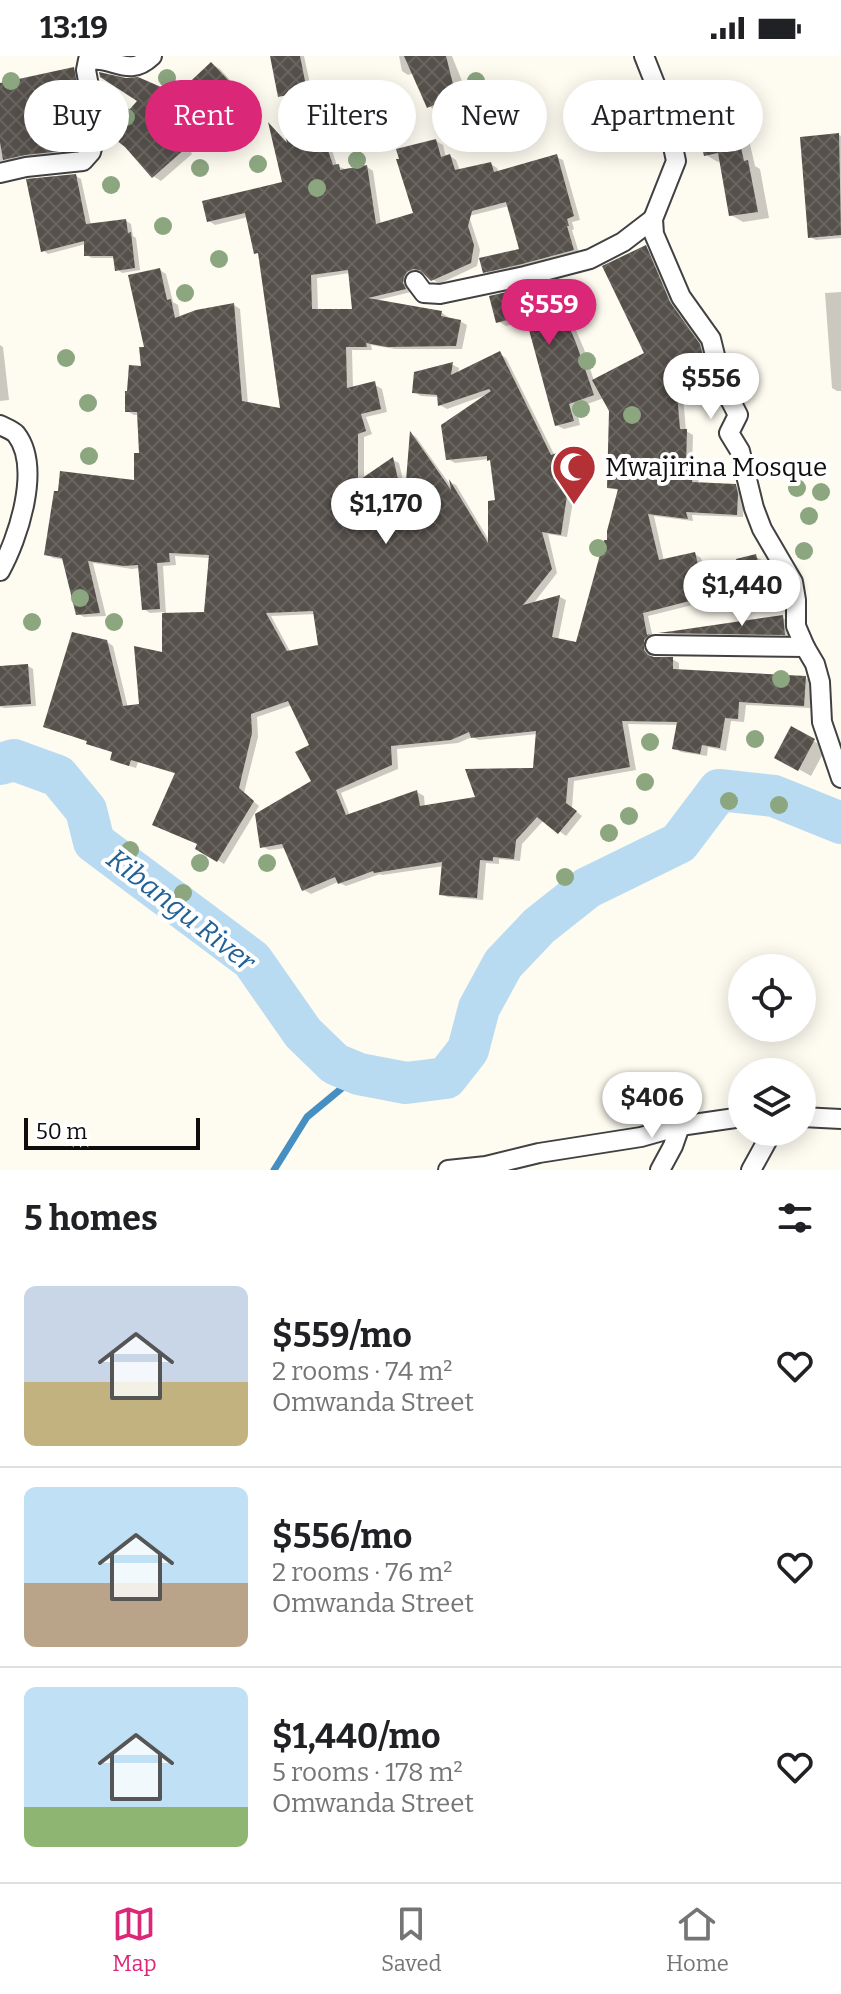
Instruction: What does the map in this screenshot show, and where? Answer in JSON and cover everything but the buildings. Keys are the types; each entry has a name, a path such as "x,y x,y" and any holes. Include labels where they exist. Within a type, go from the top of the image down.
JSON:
{"street":[{"path":"0,173 83,161 91,152 97,129 86,70 88,60 102,57 123,65 137,66 152,56"},
{"path":"644,56 665,109 676,161 653,219 654,234 681,297 711,339 722,384 738,415 729,433 740,451 762,529 793,582 796,626 815,664 820,682 822,722 841,778"},
{"path":"415,281 424,293 440,294 525,276 590,259 623,242 653,219"},
{"path":"0,425 14,432 22,445 27,465 21,520 11,552 0,571"},
{"path":"655,645 805,647"},
{"path":"816,1118 841,1119"},
{"path":"448,1170 486,1166 539,1153 728,1119"},
{"path":"660,1170 680,1126"},
{"path":"751,1170 764,1146"}],"waterway":[{"name":"Kibangu River","path":"0,764 14,760 58,776 86,810 94,842 252,960 303,1033 335,1064 359,1074 406,1083 446,1078 468,1050 479,1008 503,964 539,926 587,888 679,843 719,790 774,796 841,823"},
{"path":"274,1170 307,1117 359,1074"}],"place":[{"name":"Mwajirina Mosque","path":"574,506"}]}
